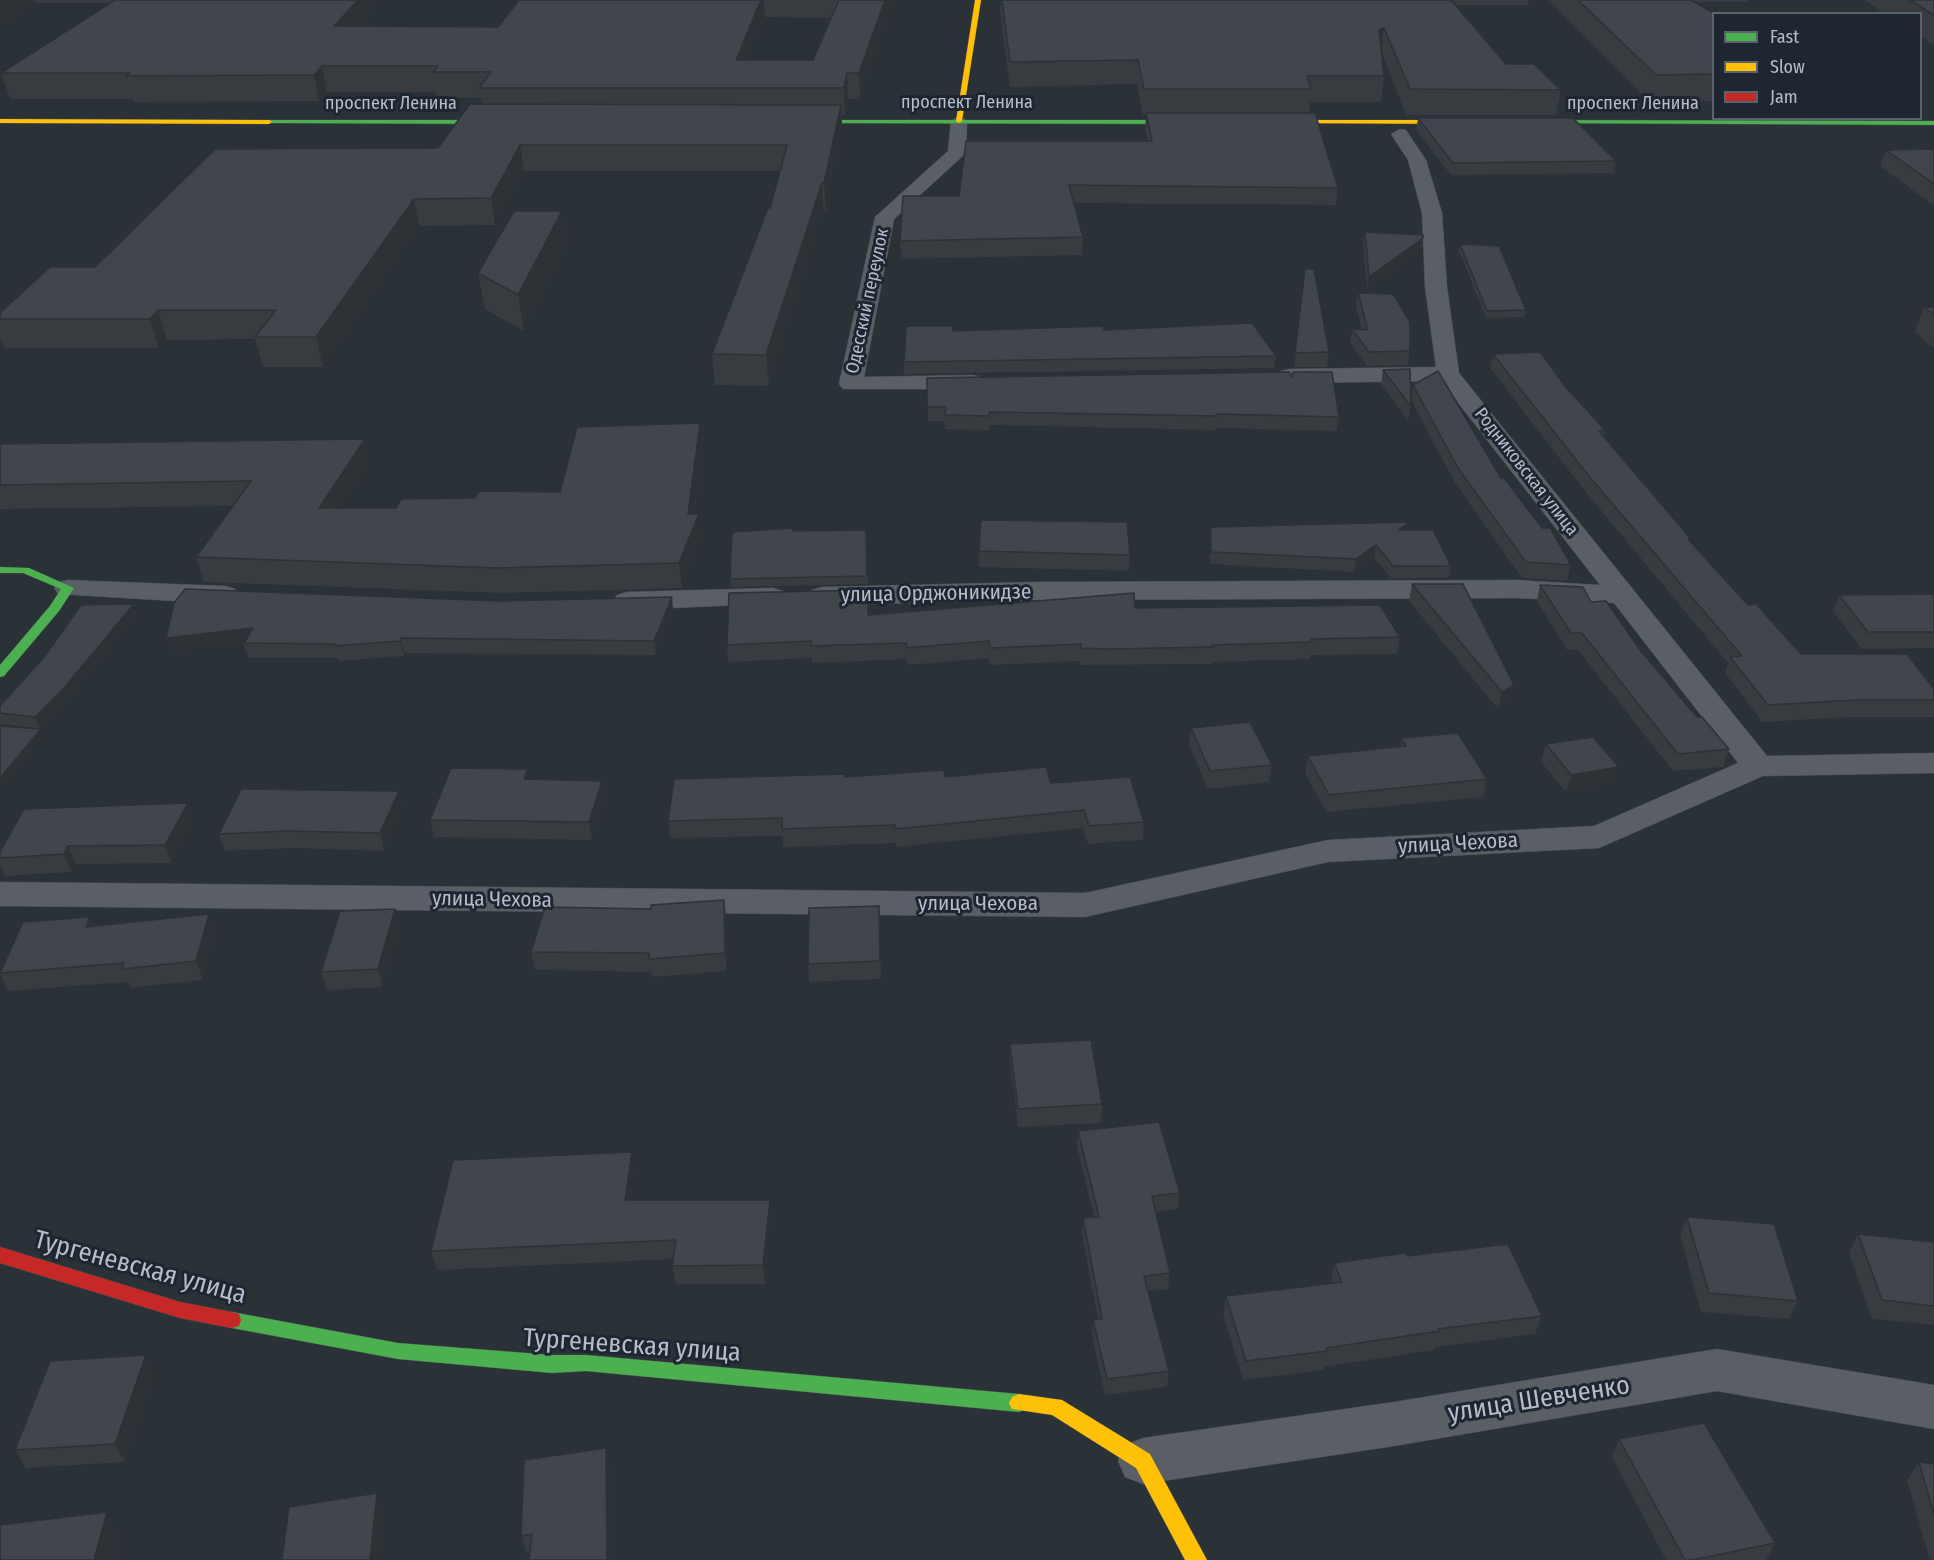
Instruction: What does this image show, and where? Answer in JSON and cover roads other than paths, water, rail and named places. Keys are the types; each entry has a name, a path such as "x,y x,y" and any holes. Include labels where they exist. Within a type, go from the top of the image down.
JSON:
{"main road":[{"name":"Одесский переулок","path":"959,127 978,0"},
{"name":"проспект Ленина","path":"1934,123 1743,120 1522,128 1934,134"},
{"name":"проспект Ленина","path":"0,121 517,128 0,134"},
{"name":"проспект Ленина","path":"781,128 1201,128"},
{"path":"1259,128 1470,128 1400,134 1259,128"},
{"path":"0,570 25,570 68,588 55,608 0,673"},
{"name":"Тургеневская улица","path":"0,1255 180,1310 398,1351 552,1364 586,1363 1055,1406 1143,1461 1196,1560"}],"street":[{"name":"Одесский переулок","path":"959,127 957,153 885,217 850,384 994,381"},
{"path":"1269,377 1448,374 1436,287 1432,213 1417,160 1400,134"},
{"name":"Родниковская улица","path":"1448,374 1758,766"},
{"path":"68,588 255,596"},
{"name":"улица Орджоникидзе","path":"597,602 1047,591 1517,589 1623,595"},
{"name":"улица Чехова","path":"0,894 1085,905 1328,851 1599,837 1758,766 1934,763"},
{"name":"улица Шевченко","path":"1143,1461 1394,1424 1717,1370 1934,1407"}]}
